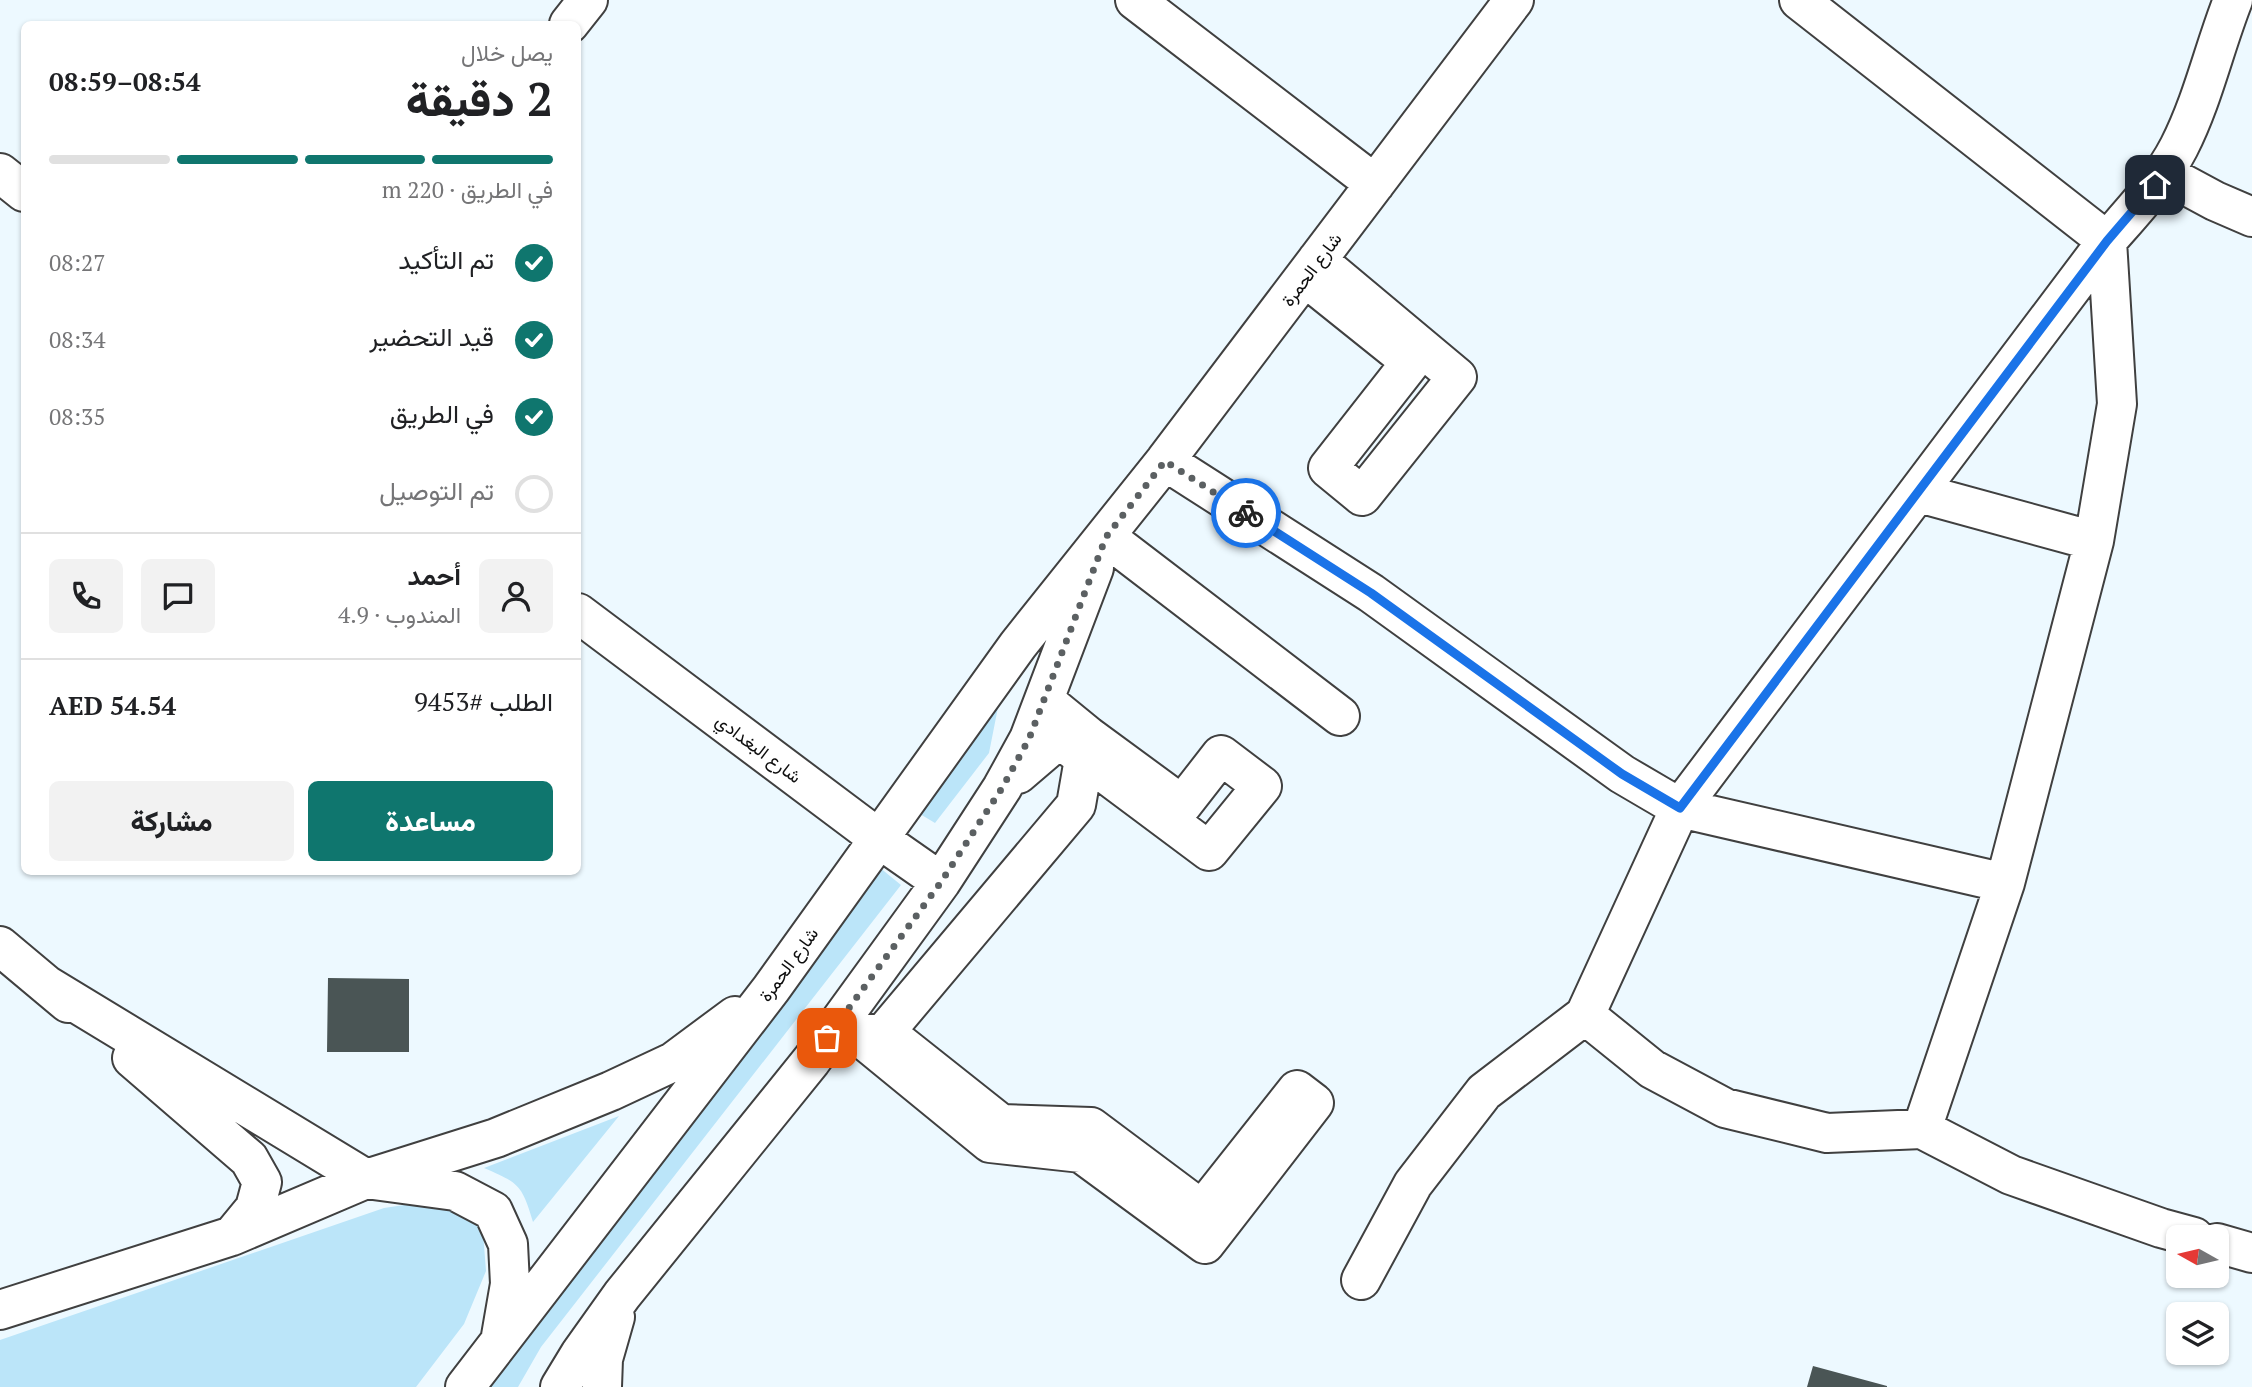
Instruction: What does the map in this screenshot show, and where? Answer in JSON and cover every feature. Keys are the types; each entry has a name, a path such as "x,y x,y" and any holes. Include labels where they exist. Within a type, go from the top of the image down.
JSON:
{"street":[{"path":"571,21 588,0"},
{"path":"1135,0 1375,184"},
{"name":"شارع الحمرة","path":"465,1387 771,989 1018,645 1165,461 1514,0"},
{"path":"1799,0 2107,241 2117,404 2094,541 2005,883 1922,1129"},
{"path":"1361,1280 1413,1184 1484,1091 1585,1015 1680,808 2107,241 2164,173 2191,122 2234,0"},
{"path":"0,173 21,190"},
{"path":"2164,173 2215,201 2252,217"},
{"path":"1311,269 1458,377 1362,496 1328,468 1410,362 1311,269"},
{"path":"1165,461 1371,593 1622,774 1680,808 2005,883"},
{"path":"1919,493 2094,541"},
{"path":"1106,537 1340,716"},
{"name":"شارع الحمرة","path":"560,1387 622,1295 811,1060 941,882 1002,788 1029,739 1106,537"},
{"name":"شارع البغدادي","path":"581,614 878,838 941,882"},
{"path":"1044,700 1086,747"},
{"path":"1002,788 1059,739 1086,747"},
{"path":"811,1060 872,1033 1076,805 1086,747"},
{"path":"0,946 248,1158 262,1182 255,1208 232,1237"},
{"path":"48,986 366,1178 455,1191 493,1211 508,1244 509,1257 510,1284 500,1341"},
{"path":"0,1310 232,1237 366,1178 496,1138 611,1091 673,1062 771,989"},
{"path":"1585,1015 1652,1069 1725,1108 1827,1133 1922,1129 2011,1175 2166,1229"},
{"path":"872,1033 1001,1124 1091,1127 1202,1210 1297,1090 1314,1103 1205,1244 1080,1153 990,1143 872,1033"},
{"path":"2230,1247 2252,1253"},
{"path":"602,1387 603,1359 622,1295"}],"sand":[{"path":"1002,687 989,753 935,823 910,808"},
{"path":"879,867 901,885 541,1347 518,1387 482,1387"},
{"path":"619,1116 533,1222 526,1200 518,1187 484,1168"},
{"path":"431,1201 467,1212 483,1232 486,1271 464,1324 416,1387 0,1387 0,1340 384,1208"}],"building":[{"path":"328,978 409,979 409,1052 327,1052"},
{"path":"1813,1366 1887,1386 1887,1387 1807,1387"}],"way so far":[{"path":"827,1038 941,882 1002,788 1029,739 1106,537 1165,461 1246,513"}],"route":[{"path":"1246,513 1371,593 1622,774 1680,808 2107,241 2155,185"}]}
